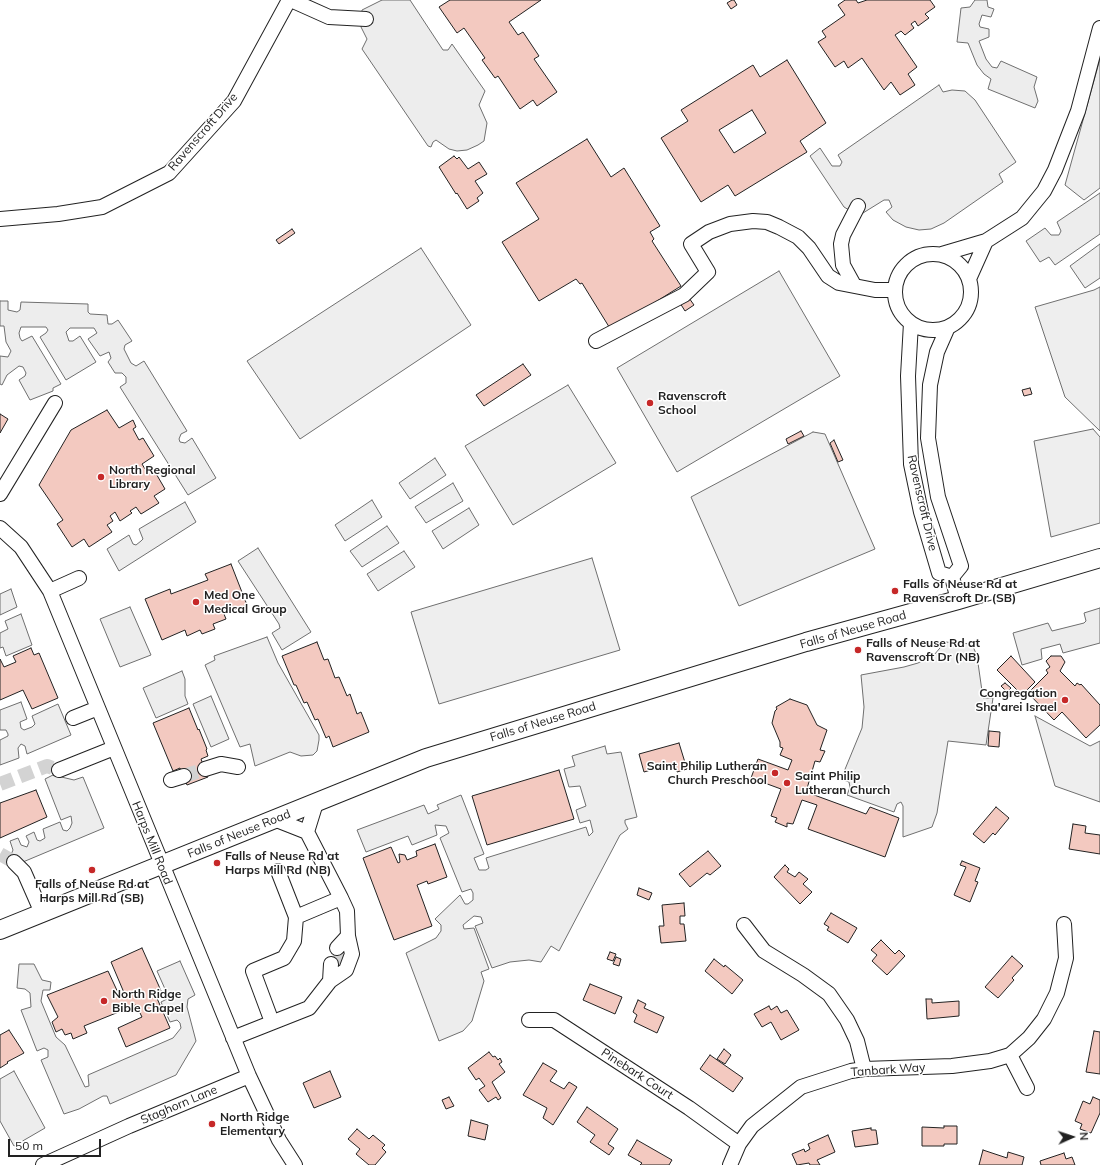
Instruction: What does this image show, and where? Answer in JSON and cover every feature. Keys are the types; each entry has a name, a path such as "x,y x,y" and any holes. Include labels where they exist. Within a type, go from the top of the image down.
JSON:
{"main road":[{"name":"Falls of Neuse Road","path":"0,930 426,758 806,642 958,600 1100,558"}],"street":[{"path":"290,0 329,18 366,19"},
{"name":"Ravenscroft Drive","path":"0,219 58,214 102,207 169,173 234,101 290,0"},
{"path":"948,327 935,330 923,328 911,323 902,314 897,302 896,290 898,277 906,266 916,258 928,254 942,254 986,241 1022,218 1044,191 1055,170 1078,111 1100,28"},
{"path":"854,285 844,265 841,244 843,235 858,206"},
{"path":"596,341 684,295 708,272 691,244 710,232 730,224 753,221 767,222 779,226 798,237 809,248 828,276 839,283 874,290 896,290"},
{"name":"Ravenscroft Drive","path":"911,323 908,392 910,453 916,490 939,573 952,577 961,566 942,509 934,476 928,438 928,393 936,352 948,327 958,321 968,308 971,291 969,279 986,241"},
{"path":"942,254 963,268 969,279"},
{"path":"908,392 928,393"},
{"path":"0,494 55,403"},
{"name":"Harps Mill Road","path":"0,528 21,546 50,591 161,865 249,1076 279,1140 295,1165"},
{"path":"952,577 958,600"},
{"path":"50,591 79,578"},
{"path":"73,718 98,708"},
{"path":"59,770 114,748"},
{"path":"205,769 221,764 238,767"},
{"path":"307,832 316,802"},
{"path":"233,1038 308,1008 330,982 346,970 352,954 348,936 347,911 307,832 274,819"},
{"path":"14,862 24,872 42,913"},
{"path":"272,1022 253,971 284,958 294,941 296,917 278,871"},
{"path":"296,917 341,898"},
{"name":"Tanbark Way","path":"730,1165 739,1144 752,1126 801,1087 851,1071 864,1069 952,1066 990,1062 1010,1055 1029,1038 1044,1019 1057,993 1066,958 1064,924"},
{"path":"744,925 764,952 803,975 829,994 847,1020 857,1041 864,1069"},
{"path":"340,949 348,936"},
{"path":"330,982 334,965"},
{"name":"Pinebark Court","path":"529,1020 554,1020 689,1108 739,1144"},
{"path":"1010,1055 1028,1088"},
{"name":"Staghorn Lane","path":"43,1165 129,1126 249,1076"}],"shaded area":[{"path":"382,0 410,0 443,50 448,50 452,44 485,91 479,105 487,123 484,141 467,150 457,151 449,149 436,140 433,142 431,147 428,146 362,49 367,39 361,27 362,10"},
{"path":"975,0 987,0 988,7 994,9 991,17 982,15 979,24 980,27 989,29 989,37 979,41 986,59 992,67 997,68 1001,61 1037,77 1034,87 1038,101 1035,108 988,89 991,79 984,74 977,65 968,43 957,42 961,8 970,7"},
{"path":"1100,59 1100,188 1084,200 1065,185"},
{"path":"939,85 943,92 952,90 965,91 975,100 1016,162 999,174 1003,182 944,223 931,229 919,230 906,227 893,220 886,212 892,207 889,200 884,200 863,213 854,213 844,207 810,156 820,148 832,166 840,166 842,162 838,155"},
{"path":"1100,193 1100,234 1055,265 1049,257 1040,262 1026,241 1045,228 1051,235 1059,235 1061,231 1057,222"},
{"path":"1100,244 1100,278 1085,288 1070,266"},
{"path":"421,248 471,325 300,439 247,361"},
{"path":"779,271 840,376 677,472 617,368"},
{"path":"1100,287 1100,431 1065,397 1035,307"},
{"path":"0,301 8,301 8,310 17,312 20,310 21,302 88,304 88,312 90,314 107,315 108,324 112,324 118,320 132,341 125,345 124,349 131,363 136,366 144,361 187,431 181,434 179,439 180,442 185,443 192,438 216,478 188,495 120,387 126,383 126,377 122,373 115,373 108,362 111,358 109,352 100,356 88,339 97,333 94,328 70,328 66,332 69,341 73,341 80,336 96,362 66,380 40,337 48,330 46,327 21,327 19,333 22,341 32,336 61,384 53,388 53,391 30,400 19,380 25,376 26,373 23,367 19,366 7,375 2,385 0,384 0,356 8,357 11,351 6,342 4,326 0,326"},
{"path":"568,385 616,463 513,525 465,446"},
{"path":"1093,429 1100,437 1100,523 1051,537 1034,441"},
{"path":"813,432 825,434 875,549 739,606 691,497"},
{"path":"435,458 446,475 410,499 399,483"},
{"path":"453,483 463,501 426,523 415,507"},
{"path":"372,500 382,517 345,541 335,525"},
{"path":"185,502 196,522 119,571 107,549 129,535 133,544 136,545 143,539 139,529"},
{"path":"469,508 479,525 443,549 432,531"},
{"path":"387,526 399,543 362,567 350,551"},
{"path":"258,548 311,632 282,650 272,633 280,628 279,624 238,561"},
{"path":"404,551 415,567 378,591 367,574"},
{"path":"592,558 620,650 439,704 411,612"},
{"path":"11,589 17,607 0,615 0,594"},
{"path":"130,607 151,655 120,667 100,619"},
{"path":"1100,608 1100,643 1063,653 1060,644 1041,649 1042,659 1022,665 1013,633 1048,623 1052,631 1084,623 1086,621 1084,613"},
{"path":"21,614 32,645 6,656 3,647 0,648 0,633 8,629 5,621"},
{"path":"267,637 278,663 319,735 319,740 317,751 313,755 301,756 290,752 255,766 250,744 240,747 205,665 215,660 214,656"},
{"path":"945,642 972,644 977,656 983,698 993,698 986,745 948,741 937,813 932,827 903,837 903,806 901,802 897,804 894,812 847,795 850,787 849,782 841,779 862,728 864,707 861,675 918,663 934,655"},
{"path":"182,671 185,679 185,696 188,704 156,718 143,688"},
{"path":"211,696 229,739 211,747 193,704"},
{"path":"21,702 27,719 20,722 21,728 24,730 35,724 32,716 58,704 71,735 27,754 25,746 21,744 18,748 19,758 0,765 0,740 8,736 8,734 6,730 0,730 0,710"},
{"path":"1035,716 1090,746 1100,741 1100,802 1055,786"},
{"path":"605,746 607,754 621,752 637,817 625,820 628,829 620,835 559,951 551,946 541,962 529,960 510,962 492,968 475,926 483,923 481,917 474,916 463,925 464,929 474,928 489,969 481,972 484,981 472,1021 463,1031 439,1041 406,953 436,938 441,931 441,925 435,919 460,895 465,904 468,904 473,900 473,893 471,889 462,892 440,838 449,833 446,826 435,825 437,835 412,845 408,836 366,852 357,830 424,805 428,814 439,809 437,805 461,795 484,854 474,858 479,870 486,870 489,868 486,858 586,827 589,836 593,832 590,820 580,823 576,810 586,806 580,786 569,787 564,769 575,766 572,756"},
{"path":"53,775 74,780 83,777 104,828 11,867 10,857 13,850 10,841 18,838 21,845 27,847 29,842 26,836 34,832 37,840 40,841 45,838 43,829 60,822 63,830 67,831 70,828 72,823 71,816 61,820 45,779"},
{"path":"180,961 195,995 188,999 187,1007 196,1041 176,1075 110,1104 107,1096 103,1096 79,1109 64,1114 41,1060 48,1057 48,1050 44,1048 37,1051 21,1010 31,1007 30,993 25,989 17,988 19,964 34,964 42,980 51,982 50,990 43,990 41,1001 56,1037 65,1045 85,1087 89,1086 88,1075 173,1038 181,1028 180,1023 177,1020 170,1022 161,1002 169,998 157,971"},
{"path":"14,1071 45,1128 14,1146 0,1121 0,1079"}],"building":[{"path":"450,0 541,0 509,22 518,35 523,32 539,56 534,59 557,92 537,106 533,100 520,109 498,76 495,78 482,60 485,58 464,28 457,33 439,7"},
{"path":"734,0 737,5 731,9 727,3"},
{"path":"845,0 856,0 858,3 867,0 930,0 935,7 925,14 929,18 918,26 915,21 911,24 914,28 905,35 901,31 895,35 917,67 908,74 915,85 900,95 891,82 884,90 862,58 848,68 844,61 835,67 818,42 826,37 822,31 845,15 838,5"},
{"path":"787,60 826,123 800,141 807,152 735,196 728,185 701,202 661,138 688,121 681,110 753,65 760,77","holes":["752,110 766,133 734,153 719,130"]},
{"path":"587,139 611,177 624,168 660,226 650,232 654,239 652,241 681,286 611,330 582,283 580,284 576,279 539,301 502,242 539,219 516,183"},
{"path":"454,156 457,159 459,157 468,169 479,162 487,174 475,181 483,193 477,198 479,201 467,209 439,167"},
{"path":"292,229 295,233 279,244 276,240"},
{"path":"689,298 694,305 685,311 680,303"},
{"path":"523,364 531,375 484,406 476,395"},
{"path":"1030,388 1032,394 1024,396 1022,390"},
{"name":"North Regional Library","path":"107,410 119,428 133,420 136,427 133,429 139,440 143,438 154,456 142,464 145,469 151,465 165,489 154,496 159,503 141,514 136,507 130,511 132,513 120,521 115,512 110,516 113,521 107,525 112,532 89,547 84,539 72,547 57,524 63,520 39,485 71,430"},
{"path":"0,414 8,419 0,433"},
{"path":"801,431 804,436 788,444 786,439"},
{"path":"834,440 843,460 838,462 830,443"},
{"name":"Med One Medical Group","path":"231,564 247,605 224,614 226,619 213,624 215,629 202,634 200,630 187,636 185,630 162,640 145,599 170,589 171,594 208,580 205,574"},
{"path":"317,642 324,660 328,659 335,678 339,677 347,696 350,694 357,714 361,712 369,732 333,747 329,736 326,738 318,719 315,720 307,702 304,703 296,685 294,685 282,656"},
{"path":"31,648 34,655 39,653 58,698 32,709 23,690 0,700 0,659 4,667 16,662 13,656"},
{"path":"1011,656 1035,682 1022,695 997,670"},
{"name":"Congregation Sha'arei Israel","path":"1051,656 1061,656 1065,662 1060,671 1075,686 1077,683 1080,685 1081,684 1100,705 1100,725 1086,738 1062,712 1054,720 1028,693 1048,673 1046,670 1050,667 1046,661"},
{"path":"1005,683 1011,688 1007,692 1001,686"},
{"name":"Saint Philip Lutheran Church","path":"790,699 807,705 817,725 827,730 820,750 825,751 820,762 815,761 806,792 866,814 870,807 899,818 885,857 808,829 817,805 802,800 793,824 787,823 787,827 775,822 777,818 771,816 781,789 751,778 758,759 788,770 792,760 780,755 783,748 780,747 780,742 772,723 775,711 777,709 776,707"},
{"path":"189,708 207,749 208,756 201,759 208,777 187,785 180,768 173,771 153,723"},
{"path":"989,731 1000,732 999,747 988,746"},
{"path":"679,743 687,769 677,772 675,763 644,772 639,754"},
{"path":"559,770 574,819 487,845 472,796"},
{"path":"36,790 47,817 0,838 0,803"},
{"path":"996,807 1009,818 995,835 993,833 984,843 973,834"},
{"path":"1073,824 1086,826 1085,833 1100,835 1100,854 1069,849"},
{"path":"435,844 447,877 428,884 427,881 417,885 432,926 394,940 363,858 391,847 398,863 400,862 399,854 405,855 407,860 417,856 416,851"},
{"path":"708,851 721,866 710,875 707,873 690,887 679,874"},
{"path":"962,861 980,868 975,881 978,882 970,902 954,895 966,867 960,865"},
{"path":"785,865 789,869 787,872 795,877 799,872 808,879 803,884 812,892 800,904 774,877"},
{"path":"639,888 652,893 649,900 637,895"},
{"path":"684,903 685,916 680,916 680,924 684,924 686,941 661,943 659,926 664,926 662,905"},
{"path":"831,913 857,928 848,943 827,930 829,927 824,924"},
{"path":"881,940 895,954 899,950 905,956 887,975 872,961 877,955 871,950"},
{"name":"North Ridge Bible Chapel","path":"142,948 162,993 156,996 170,1028 126,1047 118,1028 142,1017 136,1005 84,1026 87,1033 73,1039 71,1033 65,1035 62,1029 56,1032 52,1022 58,1017 47,995 108,971 120,997 125,995 111,962"},
{"path":"610,952 616,954 613,961 607,959"},
{"path":"1012,956 1023,966 1012,978 1014,980 998,998 985,987"},
{"path":"616,957 621,959 619,966 613,964"},
{"path":"714,959 724,967 725,965 743,980 732,994 705,971"},
{"path":"590,984 622,997 615,1014 583,1000"},
{"path":"926,999 932,999 932,1003 959,1001 959,1016 927,1019"},
{"path":"638,1000 646,1004 644,1008 664,1017 657,1033 634,1022 637,1015 633,1012"},
{"path":"769,1006 771,1010 777,1006 781,1013 787,1010 799,1030 781,1040 771,1022 762,1027 754,1014"},
{"path":"9,1030 24,1053 7,1062 8,1063 0,1068 0,1035"},
{"path":"1094,1031 1100,1032 1100,1074 1086,1072"},
{"path":"724,1049 731,1055 725,1064 717,1059"},
{"path":"489,1052 498,1060 500,1058 502,1062 499,1064 505,1072 492,1082 501,1098 498,1100 496,1097 488,1102 479,1090 485,1086 479,1078 476,1080 468,1068"},
{"path":"710,1055 743,1078 733,1092 700,1069"},
{"path":"543,1063 557,1071 550,1081 564,1089 569,1082 577,1087 553,1125 543,1118 547,1108 523,1095"},
{"path":"330,1071 341,1097 314,1108 303,1083"},
{"path":"449,1097 454,1106 446,1109 442,1100"},
{"path":"1093,1097 1100,1100 1100,1113 1091,1133 1080,1129 1082,1124 1075,1121 1083,1101 1090,1104"},
{"path":"587,1107 618,1129 608,1144 614,1148 609,1155 590,1142 595,1135 577,1122"},
{"path":"471,1120 488,1125 485,1140 468,1136"},
{"path":"944,1126 957,1126 957,1144 944,1144 944,1146 922,1146 922,1127 944,1128"},
{"path":"871,1128 871,1130 876,1130 878,1144 855,1147 852,1131"},
{"path":"357,1129 369,1139 373,1135 385,1145 382,1148 386,1152 375,1165 369,1165 356,1154 360,1149 348,1139"},
{"path":"828,1135 835,1152 817,1160 820,1165 810,1165 809,1163 797,1165 792,1154 804,1149 805,1152 810,1149 808,1144"},
{"path":"637,1140 672,1160 669,1165 640,1165 642,1163 628,1155"},
{"path":"983,1150 1007,1158 1008,1152 1024,1157 1022,1165 979,1165"},
{"path":"1064,1153 1066,1159 1072,1157 1075,1165 1041,1165 1040,1161"}],"tunnel":[{"path":"0,784 47,766 59,770"},
{"path":"184,776 205,769"},
{"path":"0,854 14,862"},
{"path":"336,966 342,951"}],"place":[{"name":"Ravenscroft School","path":"650,403"},
{"name":"North Regional Library","path":"101,477"},
{"name":"Falls of Neuse Rd at Ravenscroft Dr (SB)","path":"895,591"},
{"name":"Med One Medical Group","path":"196,602"},
{"name":"Falls of Neuse Rd at Ravenscroft Dr (NB)","path":"858,650"},
{"name":"Congregation Sha'arei Israel","path":"1065,700"},
{"name":"Saint Philip Lutheran Church Preschool","path":"775,773"},
{"name":"Saint Philip Lutheran Church","path":"787,783"},
{"name":"Falls of Neuse Rd at Harps Mill Rd (NB)","path":"217,863"},
{"name":"Falls of Neuse Rd at Harps Mill Rd (SB)","path":"92,870"},
{"name":"North Ridge Bible Chapel","path":"104,1001"},
{"name":"North Ridge Elementary","path":"212,1124"}]}
